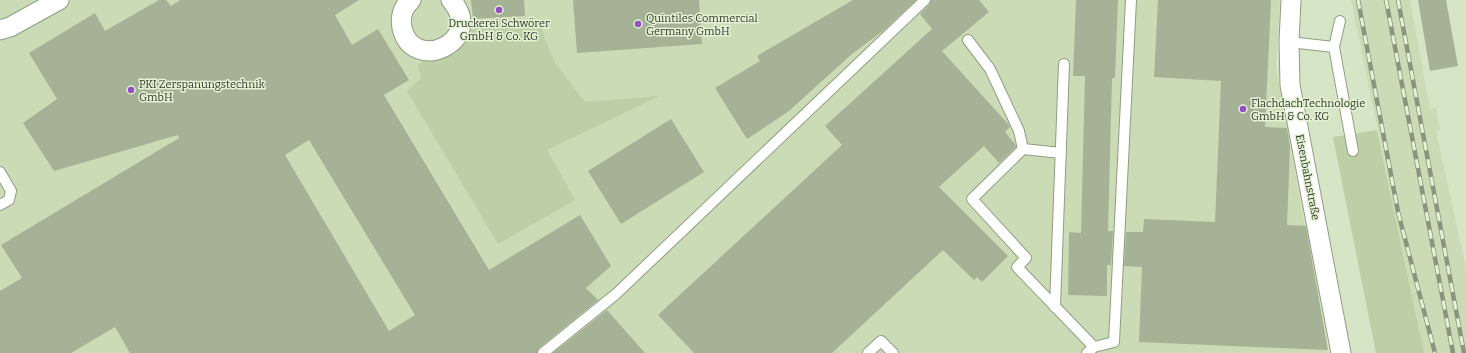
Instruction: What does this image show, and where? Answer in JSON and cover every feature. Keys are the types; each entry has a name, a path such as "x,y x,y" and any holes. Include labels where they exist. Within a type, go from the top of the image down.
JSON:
{"street":[{"path":"411,0 402,13 401,23 403,32 408,41 416,48 426,51 436,51 445,48 453,42 459,34 461,24 460,14 452,0"},
{"name":"Eisenbahnstraße","path":"1291,0 1289,42 1290,85 1341,353"},
{"path":"0,30 10,27 48,3"}],"lane":[{"path":"544,353 616,294 925,0"},
{"path":"1023,149 972,199 1026,258 1017,267 1055,307 1090,350 1114,342 1131,0"},
{"path":"1340,22 1334,47 1353,151"},
{"path":"968,40 990,69 1019,132 1023,149"},
{"path":"1289,42 1334,47"},
{"path":"1055,307 1064,64"},
{"path":"1023,149 1061,153"},
{"path":"0,172 11,191 9,200 0,205"},
{"path":"868,353 881,341 893,353"}],"shaded area":[{"path":"0,0 1280,0 1276,68 1328,353 0,353"},
{"path":"1351,0 1410,0 1430,109 1436,108 1440,130 1436,131 1466,268 1466,353 1424,353"},
{"path":"537,19 555,63 585,102 659,96 547,150 575,200 498,244 407,91 421,78 418,65 426,60 446,56 456,50 465,36 469,24 485,21"},
{"path":"1377,130 1424,353 1376,353 1333,137"}],"building":[{"path":"159,0 166,0 171,6 180,0 359,0 335,15 352,45 378,29 409,80 384,95 489,270 580,215 611,266 586,288 598,300 539,348 537,353 130,353 115,327 71,353 0,353 0,291 22,278 1,245 179,138 178,135 54,171 23,123 57,99 29,53 95,13 105,31","holes":["309,140 415,315 389,331 285,155"]},
{"name":"Druckerei Schwörer GmbH & Co. KG","path":"471,0 524,0 525,16 473,19"},
{"name":"Quintiles Commercial Germany GmbH","path":"573,0 699,0 702,44 577,53"},
{"path":"853,0 916,0 883,31 853,53 789,111 747,139 715,88 760,61 757,56"},
{"path":"931,0 979,0 989,12 942,51 1009,125 1010,127 1005,132 1016,147 999,163 984,146 939,187 1008,256 982,282 977,277 974,280 943,250 832,353 694,353 658,315 842,145 825,126 932,29 920,14 929,5"},
{"path":"1076,0 1118,0 1115,78 1112,78 1108,231 1113,231 1111,265 1107,265 1107,296 1068,295 1069,232 1081,233 1085,76 1073,76"},
{"path":"1158,0 1271,0 1265,127 1287,128 1290,146 1287,225 1306,226 1328,350 1139,342 1142,267 1124,266 1126,232 1143,232 1144,219 1215,222 1221,81 1154,77"},
{"path":"1418,0 1446,0 1458,66 1430,71"},
{"path":"671,119 704,172 621,224 588,171"},
{"path":"607,310 645,353 553,353"}],"railway":[{"path":"1358,0 1398,212 1435,353"},
{"path":"1386,0 1453,353"},
{"path":"1398,0 1464,353"}],"place":[{"name":"Druckerei Schwörer GmbH & Co. KG","path":"499,10"},
{"name":"Quintiles Commercial Germany GmbH","path":"638,24"},
{"name":"PKI Zerspanungstechnik GmbH","path":"131,90"},
{"name":"FlachdachTechnologie GmbH & Co. KG","path":"1243,109"}]}
